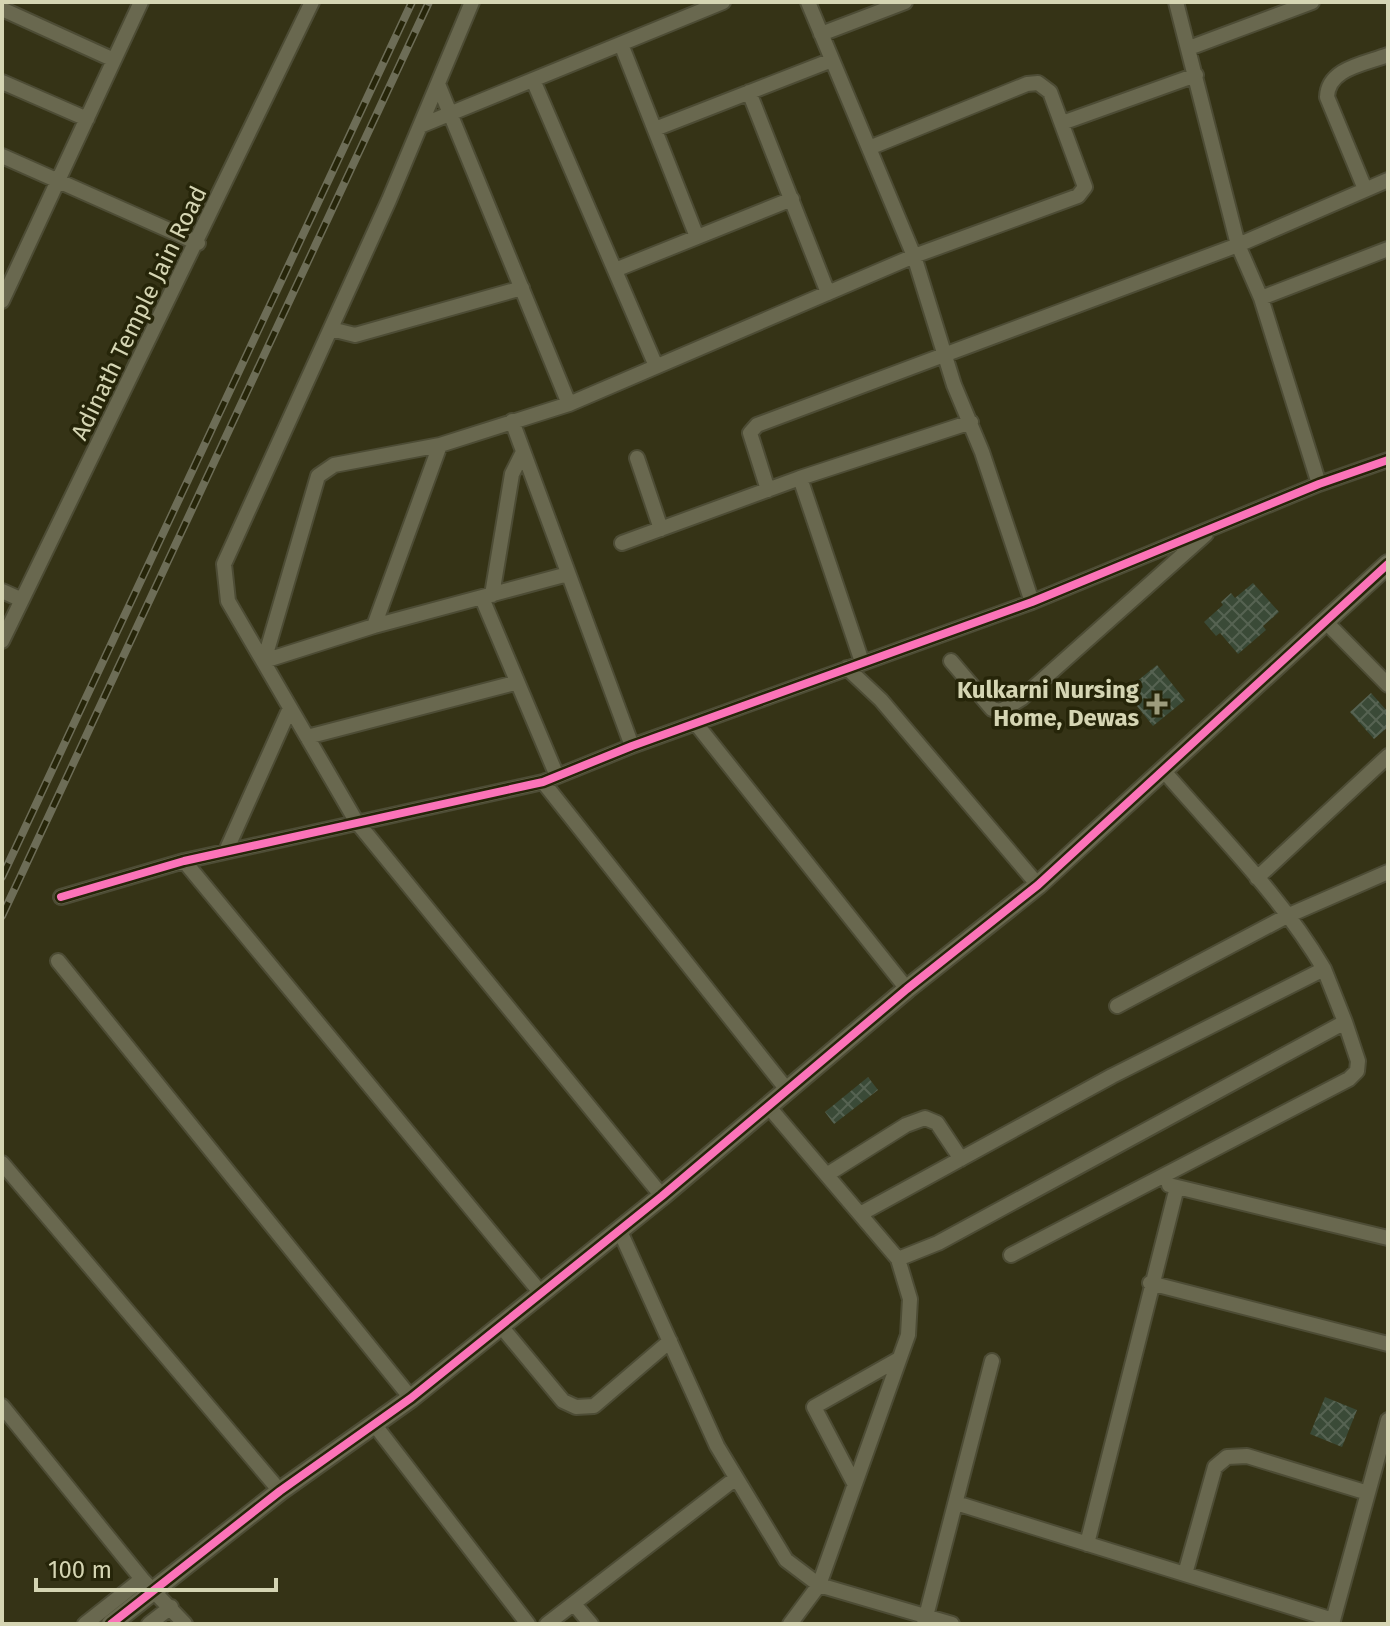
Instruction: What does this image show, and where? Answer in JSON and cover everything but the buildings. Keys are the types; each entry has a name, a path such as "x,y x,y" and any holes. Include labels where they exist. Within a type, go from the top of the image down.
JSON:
{"street":[{"path":"2,301 141,2"},
{"name":"Adinath Temple Jain Road","path":"2,641 198,243 312,2"},
{"path":"472,2 331,329 224,564 228,601 356,821 662,1196"},
{"path":"420,126 723,2"},
{"path":"808,2 914,256 945,356 971,422 1032,602"},
{"path":"821,34 905,2"},
{"path":"1176,2 1238,245 1261,298 1319,484"},
{"path":"1263,2 1268,19"},
{"path":"1189,48 1312,2"},
{"path":"2,9 114,60"},
{"path":"621,44 697,237"},
{"path":"1365,189 1327,97 1327,84 1335,74 1388,55"},
{"path":"655,129 832,60"},
{"path":"1062,123 1196,75"},
{"path":"533,80 656,366"},
{"path":"2,82 87,119"},
{"path":"264,661 318,476 334,465 440,445 569,404 914,256 1078,196 1085,187 1050,92 1038,83 1027,84 869,148"},
{"path":"438,84 569,404"},
{"path":"749,92 828,293"},
{"path":"2,156 198,243"},
{"path":"768,490 752,448 750,433 757,425 1238,245 1388,180"},
{"path":"615,270 792,199"},
{"path":"1261,298 1388,249"},
{"path":"331,329 355,335 522,288"},
{"path":"512,421 632,746"},
{"path":"622,543 800,478 971,422"},
{"path":"374,626 440,445"},
{"path":"523,452 512,474 487,596 550,779 788,1091"},
{"path":"637,458 661,529"},
{"path":"61,897 184,861 550,779 632,746 1032,602 1319,484 1388,460"},
{"path":"800,478 862,662"},
{"path":"951,661 992,709 1001,711 1022,698 1213,528"},
{"path":"85,1624 411,1398 662,1196 907,989 1038,885 1388,564"},
{"path":"264,661 374,626 568,574"},
{"path":"2,591 22,600"},
{"path":"1325,621 1388,685"},
{"path":"847,668 881,700 1038,885"},
{"path":"307,737 515,683"},
{"path":"226,851 290,708"},
{"path":"697,725 907,989"},
{"path":"1257,878 1388,756"},
{"path":"1011,1255 1349,1079 1357,1071 1358,1061 1324,969 1257,878 1163,770"},
{"path":"184,861 540,1292"},
{"path":"1117,1006 1287,916 1388,872"},
{"path":"58,961 411,1398"},
{"path":"862,1213 1112,1076 1324,969"},
{"path":"898,1259 938,1243 1345,1022"},
{"path":"768,1106 898,1259 910,1299 908,1335 819,1585 790,1624"},
{"path":"828,1174 906,1125 925,1118 937,1123 961,1159"},
{"path":"2,1163 280,1491"},
{"path":"1153,1181 1388,1238"},
{"path":"1087,1544 1150,1283 1177,1187"},
{"path":"619,1229 717,1446 786,1560 819,1585 925,1620 952,1624"},
{"path":"1150,1283 1388,1344"},
{"path":"500,1325 563,1401 576,1407 594,1406 670,1341"},
{"path":"854,1483 814,1407 897,1360"},
{"path":"925,1620 992,1361"},
{"path":"2,1406 185,1624"},
{"path":"956,1503 1333,1622 1388,1420"},
{"path":"374,1424 528,1624"},
{"path":"1185,1574 1215,1467 1227,1457 1247,1456 1368,1493"},
{"path":"547,1624 736,1478"},
{"path":"111,1624 133,1607 148,1583"},
{"path":"574,1604 591,1624"},
{"path":"149,1624 171,1607"}],"railway":[{"path":"2,877 412,2"},
{"path":"2,916 429,2"}],"cycle path":[{"path":"61,897 184,861 543,782 632,746 1032,602 1319,484 1388,460"},
{"path":"111,1624 280,1491 411,1398 662,1196 907,989 1038,885 1388,564"}],"place":[{"name":"Kulkarni Nursing Home, Dewas","path":"1157,704"}]}
